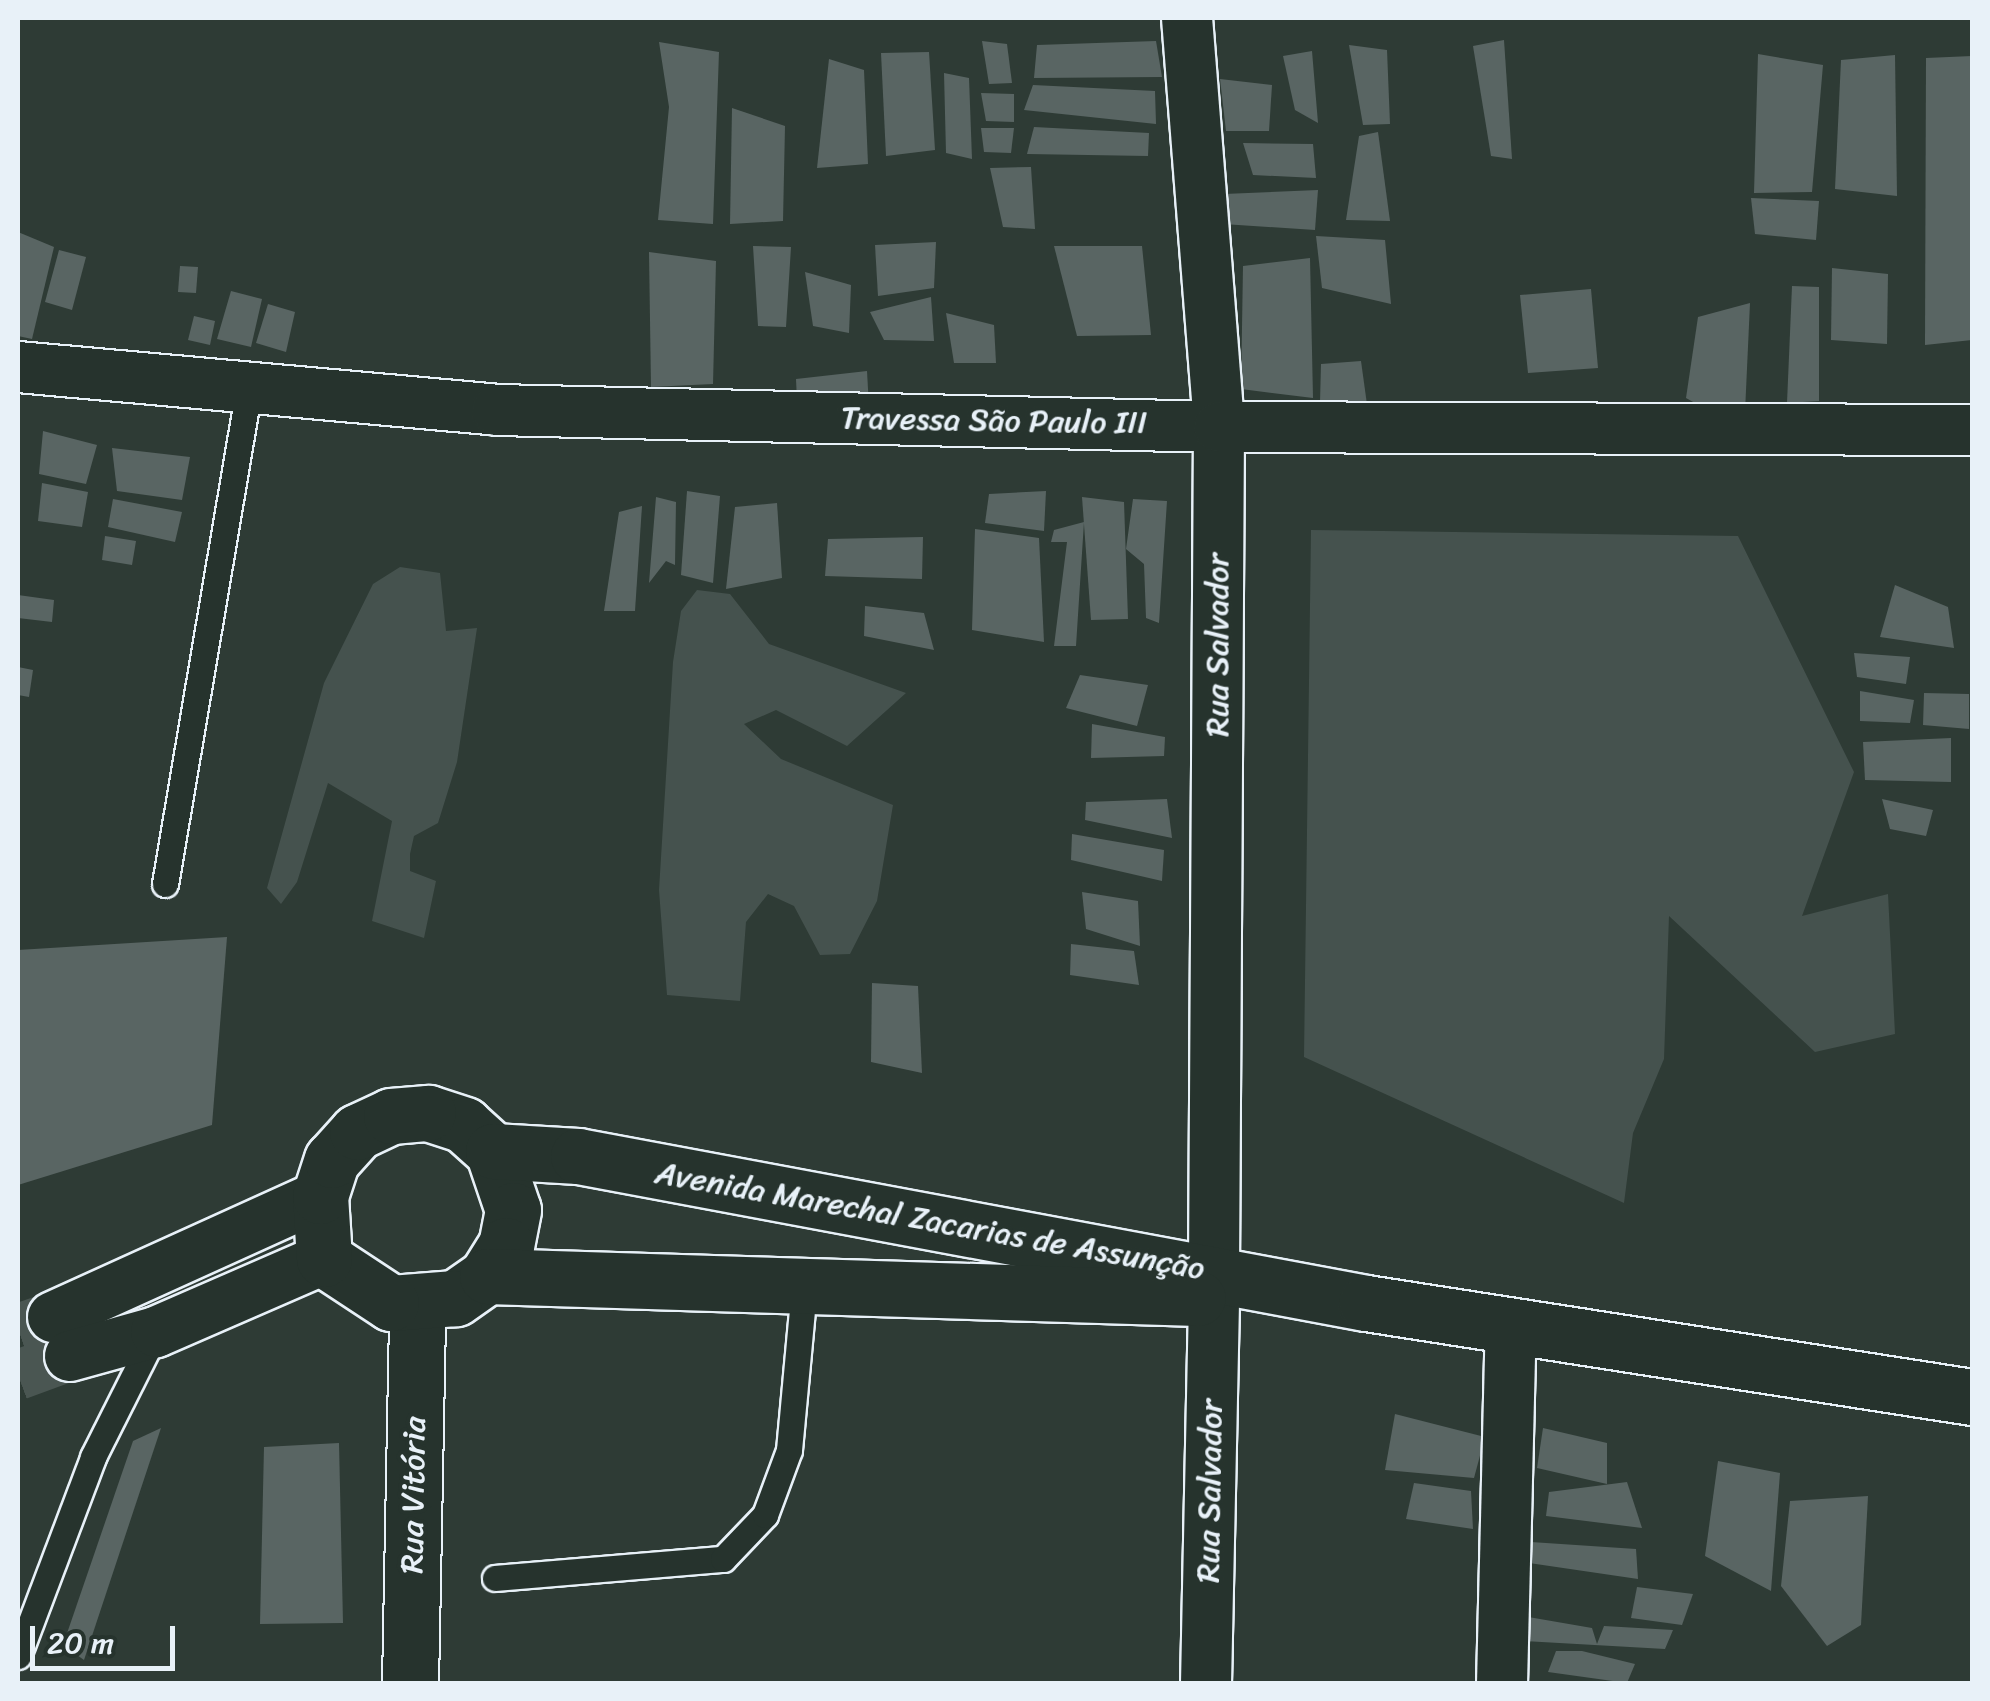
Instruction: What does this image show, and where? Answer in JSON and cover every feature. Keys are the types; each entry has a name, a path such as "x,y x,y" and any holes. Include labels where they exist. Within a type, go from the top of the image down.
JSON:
{"main road":[{"path":"428,1114 464,1125 493,1150 513,1210 506,1245 487,1276 455,1298 417,1306 368,1293 324,1259 320,1196 332,1160 357,1132 391,1116 428,1114"},
{"name":"Avenida Marechal Zacarias de Assunção","path":"493,1150 578,1156 1214,1286 1366,1303 1972,1396"},
{"name":"Avenida Marechal Zacarias de Assunção","path":"487,1276 640,1275 804,1288 1214,1286"},
{"name":"Rua Vitória","path":"410,1684 417,1306"}],"street":[{"name":"Rua Salvador","path":"1187,18 1220,427 1214,1286 1206,1684"},
{"name":"Travessa São Paulo III","path":"18,366 497,410 1220,427 1972,430"},
{"path":"320,1196 62,1337 156,1332 324,1259"},
{"path":"1502,1684 1512,1326"}],"lane":[{"path":"165,884 249,388"},
{"path":"496,1578 723,1559 766,1515 789,1450 804,1288"},
{"path":"18,1656 94,1457 156,1332"}],"shaded area":[{"path":"1311,530 1738,536 1854,772 1802,916 1888,894 1895,1034 1815,1052 1669,916 1664,1059 1633,1133 1624,1203 1304,1057"},
{"path":"400,567 440,573 446,631 477,628 457,762 438,823 414,836 410,854 410,871 436,881 424,938 372,921 392,821 328,783 297,882 281,904 267,888 324,683 373,584"},
{"path":"697,590 730,594 769,644 906,693 847,746 776,710 744,724 781,759 893,805 877,901 850,954 820,955 794,906 768,894 746,922 740,1001 667,995 659,890 673,662 681,611"}],"building":[{"path":"1504,40 1512,159 1491,156 1473,46"},
{"path":"982,41 1007,44 1012,83 989,84"},
{"path":"1156,41 1162,77 1034,78 1037,45"},
{"path":"659,42 719,52 713,224 658,220 669,107"},
{"path":"1349,45 1387,50 1390,124 1363,125"},
{"path":"1312,51 1318,123 1295,110 1283,56"},
{"path":"929,52 935,150 886,156 881,53"},
{"path":"1758,54 1823,65 1812,192 1754,193"},
{"path":"1895,55 1897,196 1835,189 1841,60"},
{"path":"1972,56 1972,340 1925,345 1926,58"},
{"path":"829,59 864,70 868,164 817,168"},
{"path":"944,73 969,78 972,159 946,153"},
{"path":"1220,79 1272,85 1269,131 1226,131"},
{"path":"1033,85 1155,91 1156,124 1024,110"},
{"path":"981,93 1014,94 1014,122 986,121"},
{"path":"732,108 785,126 783,221 730,224"},
{"path":"1034,127 1149,133 1148,156 1027,154"},
{"path":"981,128 1014,128 1011,153 984,152"},
{"path":"1378,132 1390,221 1346,220 1359,136"},
{"path":"1243,143 1313,144 1316,178 1253,175"},
{"path":"1031,167 1035,229 1003,227 990,168"},
{"path":"1318,190 1315,230 1223,224 1224,194"},
{"path":"1751,198 1819,201 1816,240 1755,234"},
{"path":"18,232 54,247 32,339 18,336"},
{"path":"1316,236 1385,240 1391,304 1322,288"},
{"path":"936,242 934,288 878,296 875,245"},
{"path":"753,246 791,247 786,327 758,326"},
{"path":"1054,246 1142,246 1151,335 1077,336"},
{"path":"59,250 86,257 72,310 45,302"},
{"path":"649,252 716,261 713,384 651,387"},
{"path":"1310,258 1313,398 1241,389 1243,266"},
{"path":"180,266 198,267 196,293 178,292"},
{"path":"1832,268 1888,274 1887,344 1831,340"},
{"path":"805,272 851,285 849,333 813,326"},
{"path":"1792,286 1819,287 1819,401 1787,403"},
{"path":"1591,289 1598,368 1528,373 1520,295"},
{"path":"231,291 262,299 251,347 217,339"},
{"path":"931,297 934,341 884,340 870,312"},
{"path":"1750,303 1745,412 1702,407 1686,398 1698,317"},
{"path":"268,304 295,312 286,352 256,343"},
{"path":"946,313 994,325 996,363 954,363"},
{"path":"194,316 215,321 210,345 188,340"},
{"path":"1361,361 1369,419 1320,402 1321,364"},
{"path":"867,371 869,407 797,401 796,379"},
{"path":"43,431 97,445 86,484 39,474"},
{"path":"112,448 190,457 182,500 117,491"},
{"path":"42,483 88,492 82,527 38,521"},
{"path":"687,491 720,496 713,583 681,575"},
{"path":"1046,491 1044,531 985,523 989,494"},
{"path":"656,497 676,502 675,565 666,561 649,583"},
{"path":"1082,497 1124,502 1128,619 1091,620"},
{"path":"113,499 182,512 175,542 108,527"},
{"path":"1133,499 1167,501 1159,623 1146,618 1144,564 1126,549"},
{"path":"777,503 782,578 726,589 735,507"},
{"path":"642,506 635,611 604,611 619,512"},
{"path":"1084,522 1076,646 1054,646 1067,542 1051,542 1054,530"},
{"path":"975,529 1039,538 1044,642 972,630"},
{"path":"105,536 136,541 132,565 102,560"},
{"path":"923,537 922,579 825,576 828,539"},
{"path":"1895,585 1948,607 1954,648 1880,637"},
{"path":"18,595 54,600 52,622 18,618"},
{"path":"865,606 924,613 934,650 864,636"},
{"path":"1854,653 1910,657 1906,684 1857,677"},
{"path":"18,667 33,670 29,697 18,695"},
{"path":"1080,675 1148,685 1137,726 1066,708"},
{"path":"1860,691 1914,700 1910,723 1860,721"},
{"path":"1924,693 1969,694 1969,729 1923,725"},
{"path":"1092,724 1165,737 1164,756 1091,758"},
{"path":"1951,738 1951,782 1865,780 1863,742"},
{"path":"1167,799 1172,838 1085,820 1086,802"},
{"path":"1882,799 1933,810 1926,836 1890,829"},
{"path":"1072,834 1164,850 1162,881 1071,860"},
{"path":"1082,892 1138,901 1140,946 1086,929"},
{"path":"227,937 212,1125 18,1185 18,950"},
{"path":"1071,944 1134,951 1139,985 1070,975"},
{"path":"872,983 918,986 922,1073 871,1062"},
{"path":"1395,1414 1485,1437 1474,1478 1385,1470"},
{"path":"161,1428 84,1660 63,1645 133,1441"},
{"path":"1543,1428 1607,1443 1607,1484 1537,1468"},
{"path":"339,1443 343,1623 260,1624 264,1447"},
{"path":"1718,1461 1780,1473 1771,1591 1705,1556"},
{"path":"1627,1482 1642,1528 1546,1516 1549,1492"},
{"path":"1414,1483 1471,1491 1473,1529 1406,1519"},
{"path":"1868,1496 1861,1625 1827,1646 1781,1586 1790,1501"},
{"path":"1531,1542 1636,1549 1638,1579 1523,1562"},
{"path":"1637,1587 1693,1594 1682,1625 1631,1618"},
{"path":"1523,1616 1592,1628 1597,1644 1604,1626 1673,1630 1665,1649 1522,1641"},
{"path":"1556,1651 1582,1651 1635,1664 1627,1683 1548,1672"}],"tunnel":[{"path":"18,1329 53,1317"},
{"path":"18,1375 70,1356"}]}
